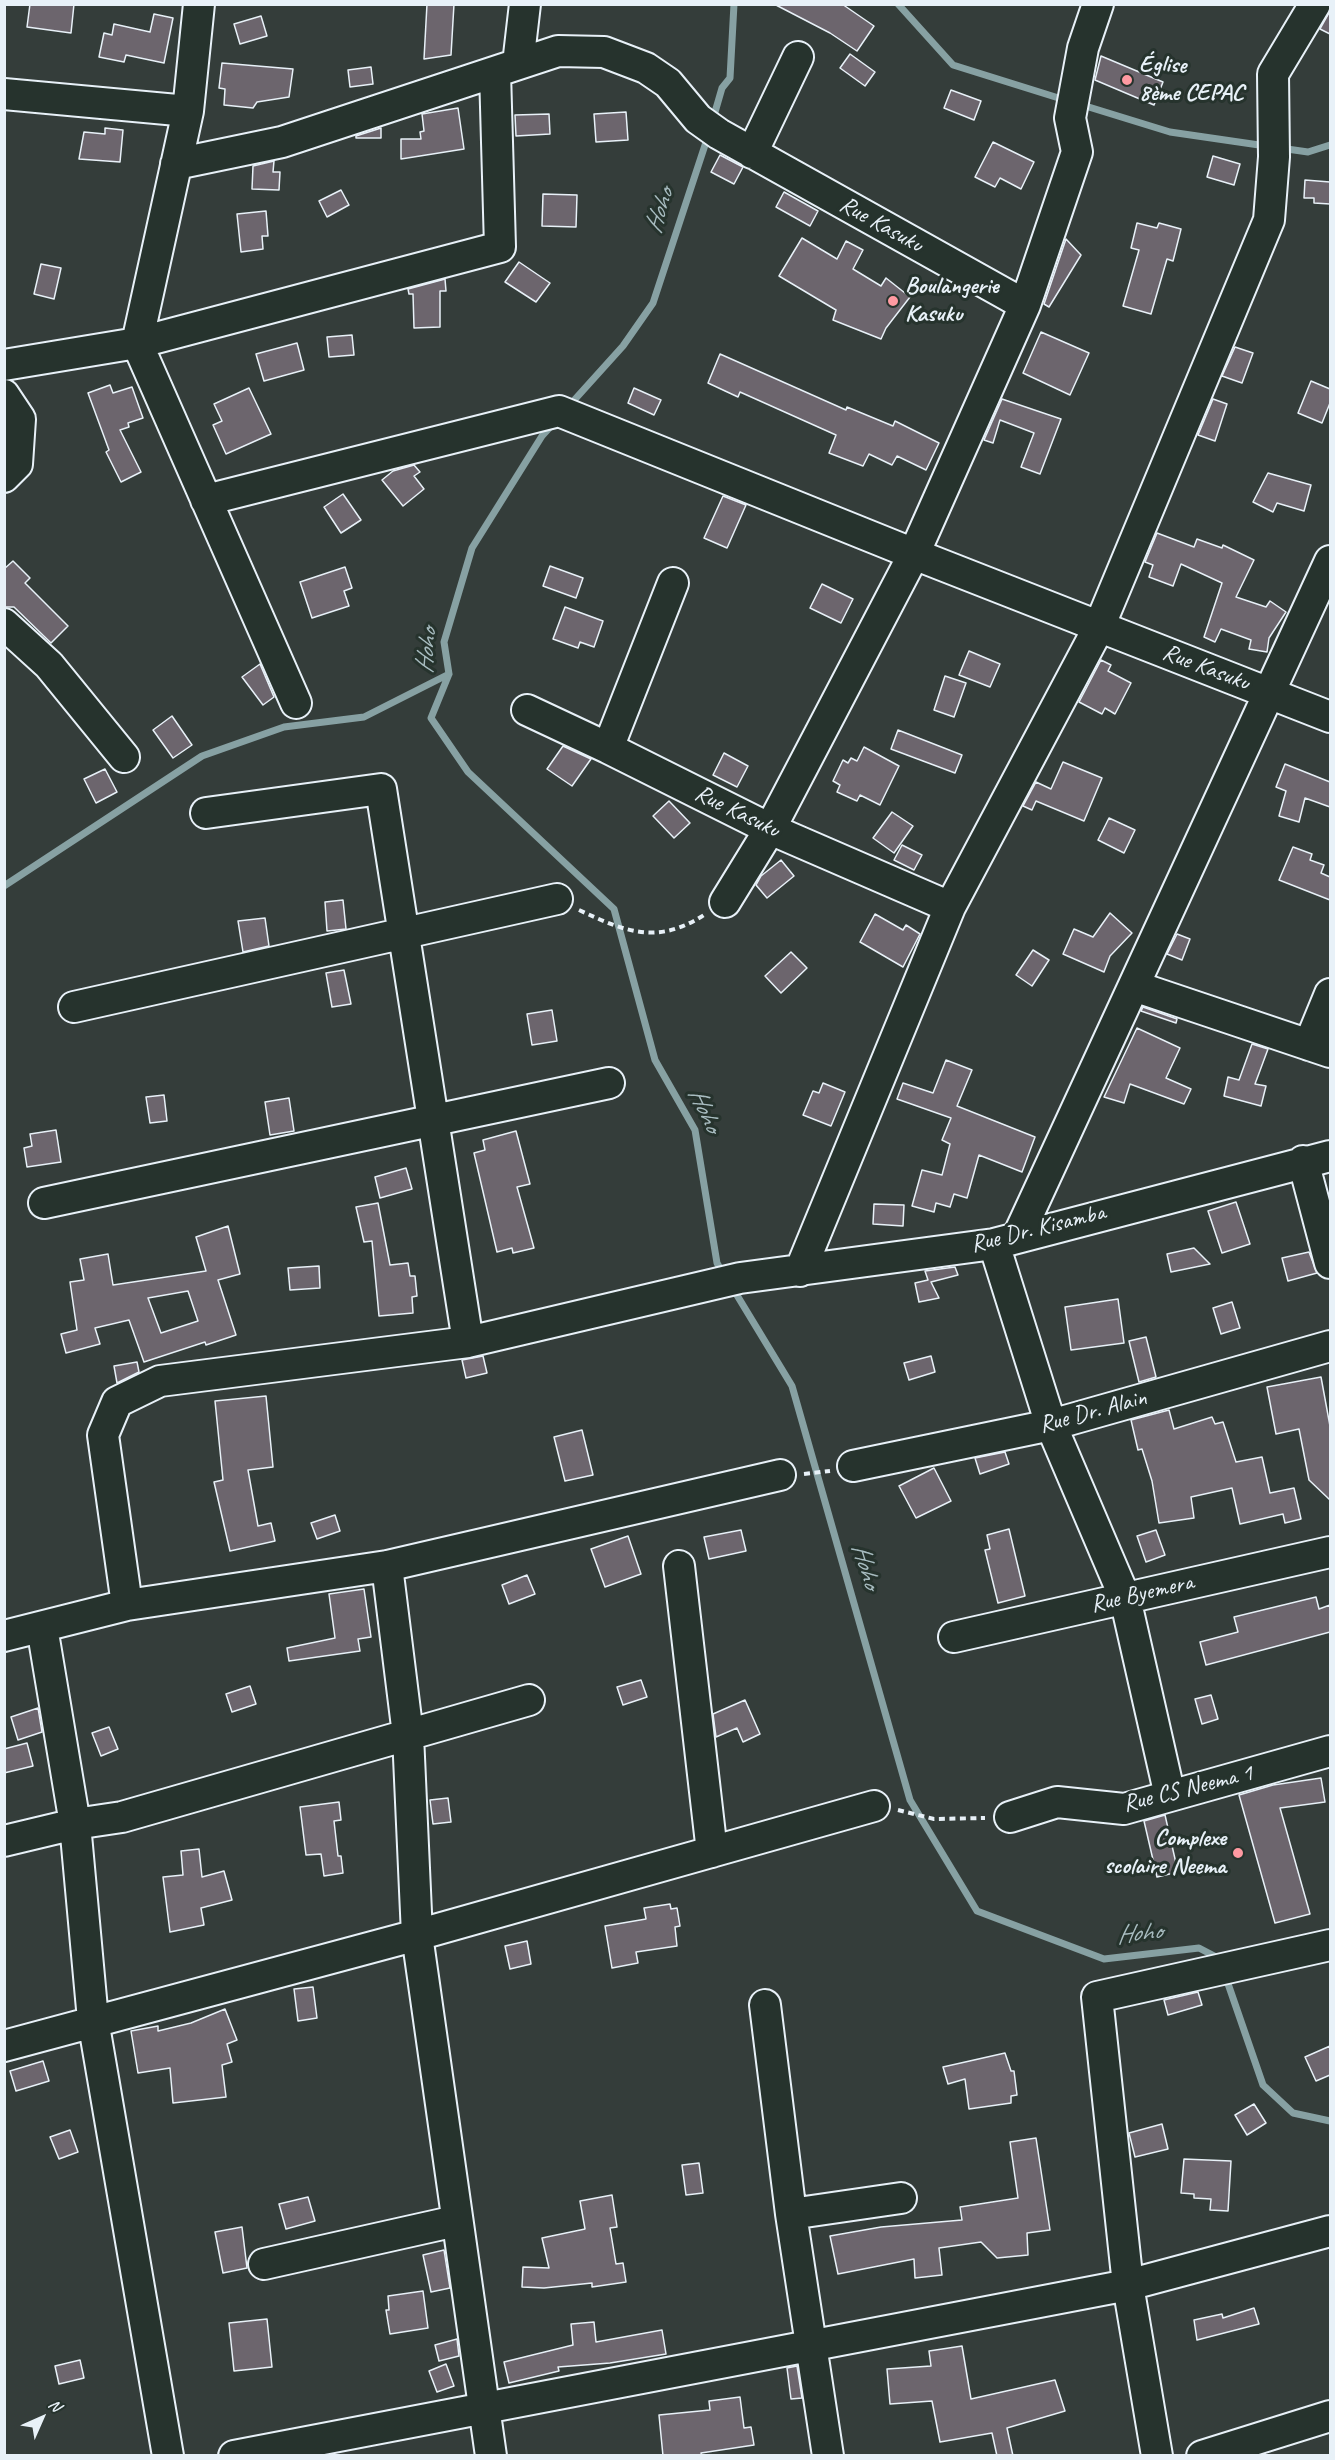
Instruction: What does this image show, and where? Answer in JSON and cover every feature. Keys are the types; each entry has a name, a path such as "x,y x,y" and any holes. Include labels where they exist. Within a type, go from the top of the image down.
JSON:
{"street":[{"path":"199,4 188,111 137,343 296,703"},
{"path":"4,365 137,343 500,247 506,68 525,4"},
{"path":"725,902 770,829 914,554 1025,305 1077,152 1072,106 1083,48 1098,4"},
{"path":"800,1271 950,907 1099,627 1269,220 1273,149 1273,74 1315,4"},
{"name":"Rue Kasuku","path":"176,164 282,142 558,51 604,52 646,68 661,78 708,126 752,153 1025,305"},
{"path":"752,153 798,57"},
{"path":"4,94 188,111"},
{"path":"4,395 20,419 17,464 4,477"},
{"name":"Rue Kasuku","path":"206,500 563,413 1330,717"},
{"path":"1170,1796 1125,1598 1051,1425 1006,1240 1134,986 1330,561"},
{"path":"608,748 673,583"},
{"path":"4,624 49,665 124,757"},
{"name":"Rue Kasuku","path":"528,710 770,829 950,907"},
{"path":"206,813 381,789 468,1342"},
{"path":"74,1007 404,931 557,899"},
{"path":"1134,986 1320,1049 1330,994"},
{"path":"44,1203 609,1083"},
{"path":"1317,1159 1330,1263"},
{"name":"Rue Dr. Kisamba","path":"127,1605 103,1435 117,1402 160,1381 468,1342 740,1278 1006,1240 1317,1159"},
{"name":"Rue Dr. Alain","path":"841,1468 1051,1425 1330,1346"},
{"path":"4,1636 127,1605 387,1566 780,1475"},
{"name":"Rue Byemera","path":"954,1637 1330,1552"},
{"path":"387,1566 408,1735 417,1935 482,2407 491,2456"},
{"path":"679,1566 712,1852"},
{"path":"42,1626 75,1824 93,2020 168,2456"},
{"path":"4,1841 75,1824 122,1818 529,1700"},
{"name":"Rue CS Neema 1","path":"1010,1817 1057,1802 1124,1809 1330,1751"},
{"path":"4,2046 93,2020 417,1935 874,1806"},
{"path":"1156,2456 1128,2285 1097,1997 1330,1945"},
{"path":"765,2005 791,2214 828,2456"},
{"path":"791,2214 901,2198"},
{"path":"264,2264 456,2221"},
{"path":"234,2456 1128,2285 1330,2231"},
{"path":"1202,2456 1330,2416"}],"path":[{"path":"607,923 640,934 687,926 725,902"},
{"path":"812,1474 841,1468"},
{"path":"910,1812 934,1819 1010,1817"}],"building":[{"path":"30,4 74,4 71,33 27,27"},
{"path":"427,4 454,4 451,55 424,59"},
{"path":"774,4 842,4 874,26 857,51 830,33"},
{"path":"1330,11 1330,34 1320,29"},
{"path":"154,14 173,18 164,63 126,55 124,62 99,57 104,33 112,35 114,24 150,32"},
{"path":"261,16 267,36 240,44 234,24"},
{"path":"850,54 875,72 865,86 840,68"},
{"name":"Église 8ème CEPAC","path":"1101,56 1163,82 1154,105 1095,80"},
{"path":"222,63 293,69 289,97 257,102 253,108 224,105 225,89 219,88"},
{"path":"371,67 373,84 350,87 348,70"},
{"path":"951,90 981,101 974,120 944,108"},
{"path":"458,108 464,149 401,159 401,139 421,139 420,132 424,131 422,114"},
{"path":"626,112 628,140 596,142 594,114"},
{"path":"549,114 550,134 516,136 515,115"},
{"path":"105,128 123,130 120,162 79,159 84,132 105,134"},
{"path":"381,128 381,138 356,138 356,136"},
{"path":"993,142 1034,162 1021,189 1000,178 995,187 975,177"},
{"path":"720,155 743,167 734,184 711,172"},
{"path":"1213,156 1240,164 1234,185 1207,177"},
{"path":"274,161 273,172 280,172 279,190 252,189 253,166"},
{"path":"1305,180 1330,182 1330,204 1314,203 1314,198 1304,198"},
{"path":"341,190 349,205 327,217 319,201"},
{"path":"784,192 818,211 810,226 776,207"},
{"path":"543,194 577,195 576,227 542,226"},
{"path":"266,211 268,236 262,236 263,249 241,252 237,214"},
{"path":"1137,223 1157,228 1159,223 1181,229 1173,261 1167,259 1151,314 1123,306 1139,250 1131,248"},
{"path":"802,238 837,259 846,241 863,250 853,269 881,286 886,278 910,297 886,328 881,339 833,320 836,310 779,276"},
{"path":"1066,239 1081,255 1049,307 1044,304"},
{"path":"519,262 550,283 536,302 505,282"},
{"path":"41,264 61,268 54,299 34,294"},
{"path":"445,279 446,291 440,291 440,327 414,328 413,294 409,294 408,289"},
{"path":"1041,332 1089,353 1070,395 1023,373"},
{"path":"352,335 354,355 329,357 327,337"},
{"path":"297,343 304,370 264,381 256,354"},
{"path":"1235,347 1253,353 1242,383 1222,376"},
{"path":"720,354 846,410 847,407 893,426 895,421 939,443 926,470 897,456 892,465 869,454 863,466 829,453 836,435 740,392 738,397 708,383"},
{"path":"1311,381 1330,389 1330,403 1322,423 1298,413"},
{"path":"110,385 113,393 132,387 143,418 128,423 129,427 120,430 141,472 121,482 106,452 109,450 88,393"},
{"path":"249,388 271,434 226,454 213,425 222,421 214,404"},
{"path":"634,388 661,400 654,415 628,403"},
{"path":"1002,399 1061,419 1040,474 1021,467 1034,433 1000,420 993,443 984,440"},
{"path":"1213,399 1227,404 1215,441 1198,435"},
{"path":"414,465 420,472 414,476 424,489 403,506 382,480 393,471"},
{"path":"1268,473 1311,485 1304,511 1277,503 1273,512 1253,502"},
{"path":"343,494 361,520 341,533 324,507"},
{"path":"723,496 746,505 727,548 704,538"},
{"path":"1157,533 1194,547 1197,539 1222,548 1223,545 1254,560 1236,597 1266,607 1270,601 1286,612 1269,638 1267,652 1249,649 1251,640 1221,629 1215,642 1204,637 1222,583 1181,564 1173,586 1149,577 1153,565 1145,562"},
{"path":"13,561 30,578 25,583 68,626 51,643 14,607 4,607 4,569"},
{"path":"550,566 583,578 576,598 543,586"},
{"path":"345,567 352,588 344,591 349,606 312,618 300,582"},
{"path":"822,584 853,599 841,623 810,608"},
{"path":"565,607 603,621 594,647 580,642 578,648 553,639"},
{"path":"969,651 1000,664 990,687 959,675"},
{"path":"1101,660 1111,665 1108,671 1131,683 1115,714 1105,708 1102,714 1079,702"},
{"path":"260,664 274,697 263,705 242,677"},
{"path":"945,676 966,683 954,717 934,710"},
{"path":"172,716 192,745 173,758 153,730"},
{"path":"898,730 962,755 955,773 891,749"},
{"path":"563,746 591,759 572,786 547,769"},
{"path":"864,747 899,766 880,805 860,795 857,801 837,792 840,785 833,781 843,760 848,763 851,758 857,761"},
{"path":"724,753 748,766 737,787 713,775"},
{"path":"1063,762 1102,778 1084,821 1036,801 1032,810 1023,806 1036,782 1051,789"},
{"path":"1285,764 1330,782 1330,807 1305,798 1299,822 1279,816 1286,791 1276,787"},
{"path":"105,769 117,792 96,803 84,779"},
{"path":"669,801 690,823 674,838 653,816"},
{"path":"892,812 913,826 894,853 873,838"},
{"path":"1109,818 1135,830 1124,853 1098,840"},
{"path":"902,845 922,855 914,870 894,860"},
{"path":"1293,847 1312,854 1310,860 1324,865 1321,873 1330,877 1330,900 1279,880"},
{"path":"781,860 794,876 767,898 756,885 761,876"},
{"path":"343,900 346,929 327,931 325,902"},
{"path":"1110,913 1132,933 1110,956 1104,972 1063,954 1074,929 1093,937"},
{"path":"875,914 903,930 906,925 920,934 903,967 860,942"},
{"path":"265,918 269,946 243,952 238,921"},
{"path":"1177,934 1190,939 1182,960 1167,954"},
{"path":"1033,950 1049,960 1032,986 1016,975"},
{"path":"791,952 807,968 781,993 765,976"},
{"path":"344,970 351,1004 332,1007 326,973"},
{"path":"1143,1007 1177,1019 1176,1023 1141,1011"},
{"path":"552,1010 557,1041 532,1045 527,1014"},
{"path":"1137,1028 1180,1048 1166,1078 1191,1089 1184,1104 1130,1084 1124,1103 1104,1097"},
{"path":"1252,1044 1268,1049 1255,1084 1266,1086 1261,1106 1224,1096 1228,1077 1239,1080"},
{"path":"946,1060 972,1070 957,1106 1035,1137 1022,1172 979,1155 967,1198 954,1194 950,1207 936,1203 934,1212 912,1206 922,1170 942,1175 950,1144 942,1140 951,1118 897,1099 903,1083 933,1093"},
{"path":"823,1083 845,1092 831,1126 803,1115 813,1091 819,1093"},
{"path":"164,1095 167,1121 150,1123 146,1097"},
{"path":"289,1098 294,1131 270,1135 265,1102"},
{"path":"56,1130 61,1162 27,1167 24,1148 32,1146 30,1134"},
{"path":"516,1131 530,1184 517,1187 534,1248 513,1253 512,1248 497,1252 474,1153 485,1150 483,1140"},
{"path":"406,1168 412,1189 380,1198 375,1177"},
{"path":"1236,1202 1250,1244 1222,1253 1208,1211"},
{"path":"378,1203 390,1265 408,1263 410,1276 415,1276 417,1296 412,1297 413,1313 379,1316 372,1241 364,1242 356,1207"},
{"path":"874,1204 904,1205 903,1226 873,1224"},
{"path":"228,1226 240,1274 218,1280 236,1335 206,1345 205,1342 144,1362 129,1320 95,1328 100,1344 66,1353 61,1334 77,1330 70,1282 84,1280 80,1259 108,1254 113,1285 206,1271 196,1237","holes":["188,1291 198,1321 161,1333 148,1298"]},
{"path":"1194,1248 1210,1264 1171,1272 1167,1254"},
{"path":"1309,1252 1317,1273 1288,1281 1282,1258"},
{"path":"319,1266 320,1288 290,1290 288,1268"},
{"path":"955,1267 958,1275 931,1282 939,1298 919,1302 915,1283 928,1280 925,1271"},
{"path":"1118,1299 1124,1343 1071,1350 1065,1307"},
{"path":"1232,1302 1240,1328 1221,1334 1213,1308"},
{"path":"1146,1337 1156,1377 1139,1382 1129,1341"},
{"path":"483,1356 487,1373 466,1378 462,1360"},
{"path":"931,1356 935,1372 909,1380 904,1363"},
{"path":"137,1362 139,1372 117,1383 114,1366"},
{"path":"1321,1377 1330,1426 1330,1500 1309,1480 1299,1429 1276,1434 1267,1387"},
{"path":"266,1396 273,1467 248,1470 258,1526 271,1523 275,1541 230,1551 214,1482 223,1480 215,1401"},
{"path":"1169,1410 1174,1429 1212,1417 1215,1424 1223,1422 1236,1462 1262,1457 1270,1493 1294,1488 1301,1519 1285,1523 1283,1514 1240,1524 1232,1488 1191,1497 1194,1518 1159,1523 1152,1481 1142,1449 1138,1450 1131,1420"},
{"path":"582,1430 593,1475 565,1481 554,1437"},
{"path":"1005,1452 1009,1464 980,1474 975,1458"},
{"path":"934,1468 951,1501 916,1518 899,1486"},
{"path":"335,1515 340,1531 317,1539 311,1523"},
{"path":"1009,1529 1025,1596 998,1603 985,1550 990,1549 987,1535"},
{"path":"741,1530 746,1551 709,1559 704,1537"},
{"path":"1156,1530 1165,1555 1146,1562 1137,1536"},
{"path":"628,1536 641,1574 605,1587 591,1549"},
{"path":"527,1575 535,1594 509,1604 502,1585"},
{"path":"364,1589 371,1637 358,1639 360,1651 289,1661 287,1648 335,1638 329,1594"},
{"path":"1316,1597 1319,1609 1330,1605 1330,1632 1206,1665 1200,1642 1238,1632 1234,1617"},
{"path":"641,1680 647,1697 623,1705 617,1687"},
{"path":"250,1686 256,1704 232,1712 226,1694"},
{"path":"1211,1695 1218,1719 1202,1724 1195,1699"},
{"path":"745,1700 760,1734 743,1742 737,1728 716,1737 713,1714"},
{"path":"38,1708 42,1732 18,1740 11,1717"},
{"path":"109,1727 118,1749 101,1756 92,1733"},
{"path":"27,1743 33,1766 4,1773 4,1749"},
{"path":"1321,1778 1325,1802 1280,1808 1310,1914 1275,1923 1239,1795 1273,1785"},
{"path":"448,1798 451,1822 433,1824 430,1800"},
{"path":"339,1802 341,1820 334,1821 338,1856 341,1856 343,1873 324,1876 321,1854 306,1855 300,1807"},
{"path":"1165,1815 1178,1872 1157,1877 1144,1821"},
{"path":"199,1849 202,1877 224,1871 232,1900 201,1908 204,1925 170,1932 163,1877 183,1875 181,1851"},
{"path":"670,1904 671,1909 677,1908 680,1926 675,1927 677,1946 636,1952 638,1963 612,1968 605,1926 646,1919 644,1908"},
{"path":"527,1941 531,1964 510,1969 505,1946"},
{"path":"313,1987 317,2018 298,2021 294,1989"},
{"path":"1198,1992 1202,2005 1168,2015 1164,2000"},
{"path":"225,2009 237,2040 227,2044 232,2062 222,2065 226,2097 173,2103 170,2068 138,2073 131,2031 158,2026 158,2031 191,2023"},
{"path":"1330,2046 1330,2075 1316,2081 1305,2057"},
{"path":"1005,2053 1011,2071 1014,2071 1017,2095 1011,2096 1011,2103 969,2109 965,2079 948,2084 943,2067"},
{"path":"43,2061 49,2081 16,2091 10,2071"},
{"path":"1254,2104 1266,2123 1247,2135 1235,2115"},
{"path":"1162,2124 1168,2149 1135,2157 1129,2133"},
{"path":"70,2130 78,2152 59,2159 50,2137"},
{"path":"1036,2138 1050,2230 1027,2233 1028,2255 997,2258 981,2242 939,2248 942,2275 915,2278 914,2259 838,2274 830,2236 881,2227 962,2220 960,2207 1018,2198 1010,2142"},
{"path":"1184,2159 1231,2161 1228,2211 1210,2210 1211,2199 1194,2198 1194,2194 1181,2193"},
{"path":"699,2163 703,2193 686,2195 682,2165"},
{"path":"612,2195 617,2227 610,2228 616,2264 623,2263 626,2282 592,2287 592,2283 544,2288 522,2287 523,2267 549,2268 542,2238 585,2229 580,2201"},
{"path":"308,2197 315,2221 286,2229 279,2204"},
{"path":"242,2227 247,2268 223,2273 215,2232"},
{"path":"444,2250 450,2288 431,2292 423,2255"},
{"path":"423,2291 428,2328 390,2334 386,2310 389,2310 388,2296"},
{"path":"1254,2308 1259,2324 1197,2340 1194,2320 1222,2314 1223,2318"},
{"path":"267,2319 272,2367 234,2371 229,2323"},
{"path":"594,2322 596,2342 662,2330 666,2354 610,2363 558,2367 559,2371 509,2383 504,2362 573,2345 571,2324"},
{"path":"457,2339 459,2356 439,2361 435,2345"},
{"path":"962,2346 971,2399 1055,2380 1065,2411 1007,2428 1013,2456 997,2456 992,2433 940,2442 932,2401 890,2404 887,2369 931,2366 929,2351"},
{"path":"80,2360 84,2378 59,2384 55,2366"},
{"path":"446,2364 454,2386 437,2392 429,2371"},
{"path":"797,2366 802,2398 791,2399 787,2368"},
{"path":"740,2397 744,2428 751,2427 754,2445 701,2453 702,2456 663,2456 659,2415 710,2410 709,2401"}],"waterway":[{"name":"Hoho","path":"713,119 722,88 730,78 734,4"},
{"path":"898,4 953,65 1065,100"},
{"path":"1079,104 1170,132 1266,146"},
{"name":"Hoho","path":"568,407 623,346 653,303 708,136"},
{"path":"1280,148 1308,152 1330,145"},
{"name":"Hoho","path":"553,424 542,436 472,548 444,642 449,674 431,718 468,772 614,909 655,1060 695,1130 717,1263 724,1275"},
{"path":"4,886 202,756 284,727 364,717 449,674"},
{"name":"Hoho","path":"732,1287 792,1386 910,1800 977,1911 1104,1959 1199,1948 1220,1959"},
{"name":"Hoho","path":"1225,1975 1263,2085 1293,2113 1330,2121"}],"place":[{"name":"Église 8ème CEPAC","path":"1127,80"},
{"name":"Boulangerie Kasuku","path":"893,301"},
{"name":"Complexe scolaire Neema","path":"1238,1853"}]}
